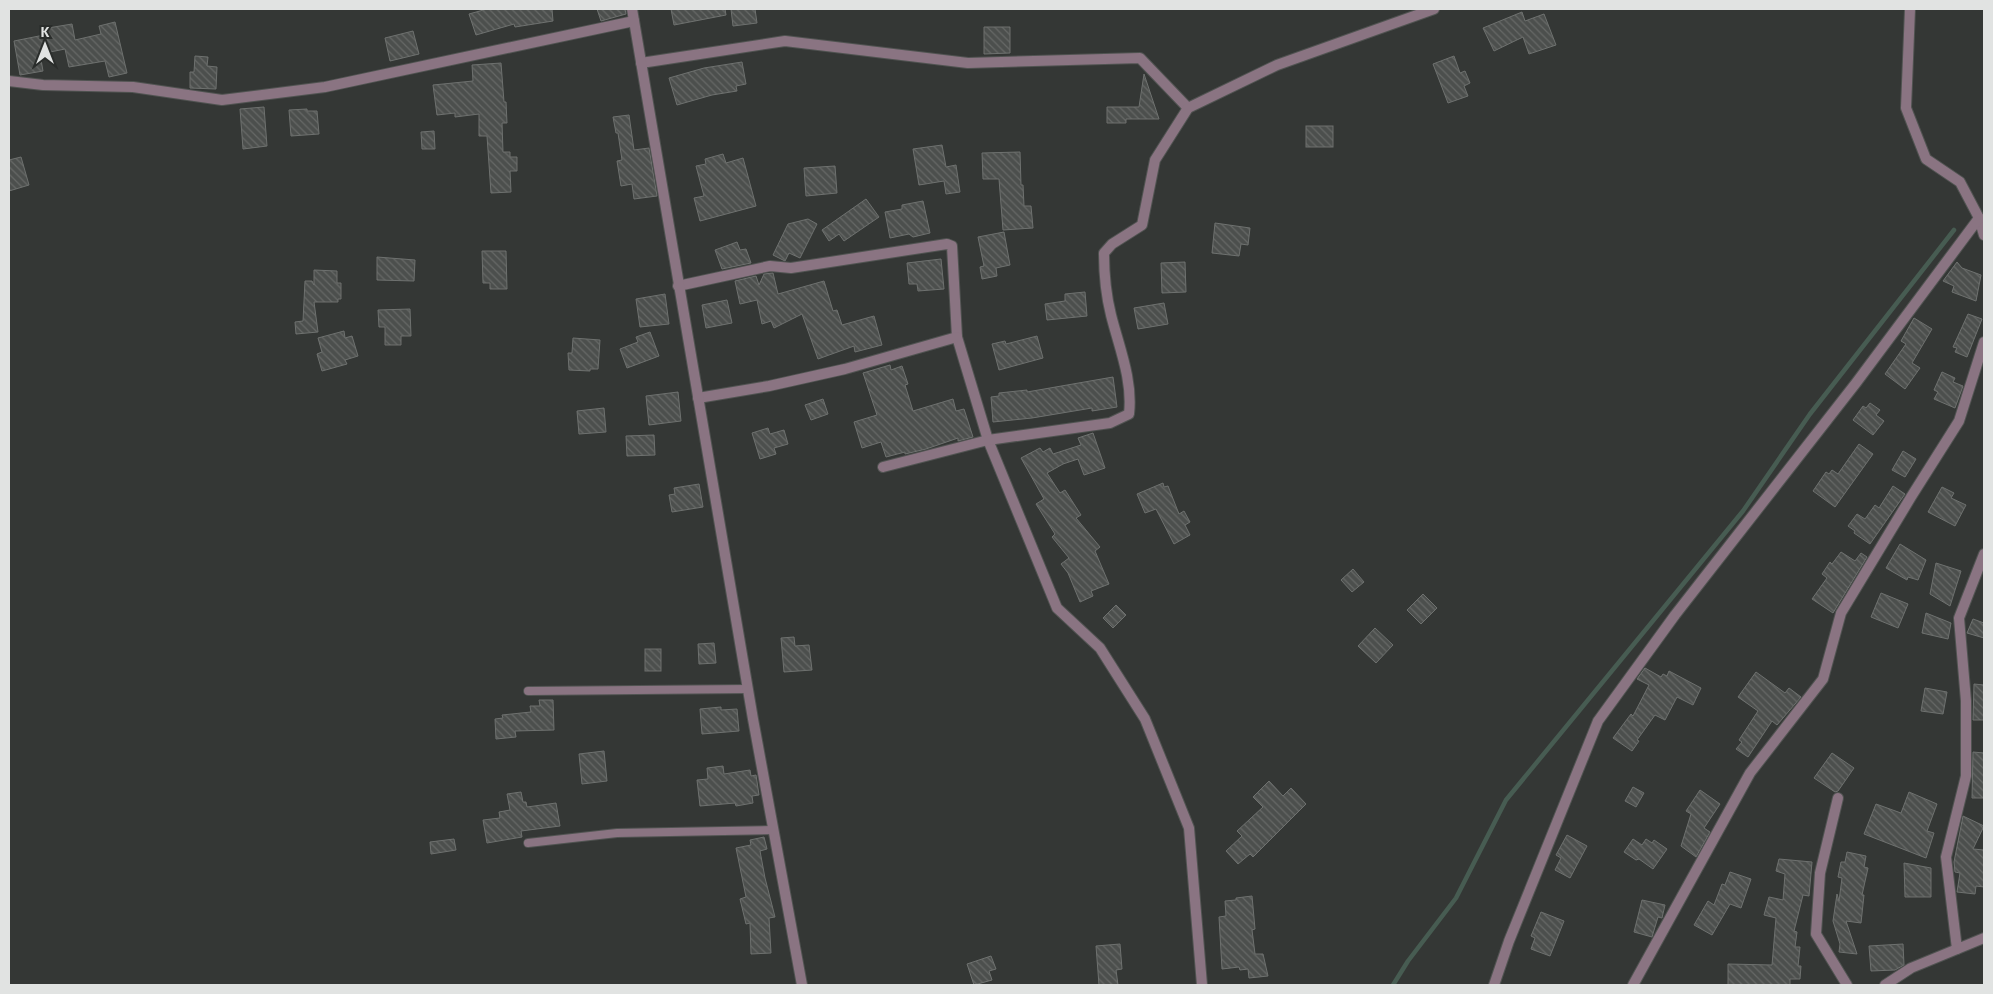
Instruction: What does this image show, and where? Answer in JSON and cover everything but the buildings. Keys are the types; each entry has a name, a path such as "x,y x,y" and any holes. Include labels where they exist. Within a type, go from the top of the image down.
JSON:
{"street":[{"path":"632,9 748,690 802,985"},
{"path":"883,467 988,440 1110,423 1129,414 1129,388 1109,305 1104,253 1112,244 1142,225 1155,160 1188,108 1278,65 1434,9"},
{"path":"1910,9 1906,108 1926,159 1960,182 1979,218 1984,235"},
{"path":"9,81 43,85 132,87 222,100 326,87 634,21"},
{"path":"641,63 786,41 968,63 1140,58 1188,108"},
{"path":"1494,985 1509,941 1598,721 1675,614 1856,382 1979,218"},
{"path":"678,286 770,266 791,268 947,244 952,246 957,337 988,440 1057,608 1100,648 1145,719 1189,828 1202,985"},
{"path":"698,398 769,386 845,369 957,337"},
{"path":"1633,985 1750,774 1823,679 1841,613 1959,421 1984,342"},
{"path":"1957,949 1946,858 1966,776 1966,701 1959,618 1984,554"},
{"path":"1838,798 1820,873 1816,934 1847,985"},
{"path":"1886,985 1912,968 1984,938"}],"lane":[{"path":"528,691 748,690"},
{"path":"528,843 617,833 773,830"}],"waterway":[{"path":"1393,985 1408,961 1456,898 1506,800 1743,511 1810,414 1954,230"}]}
